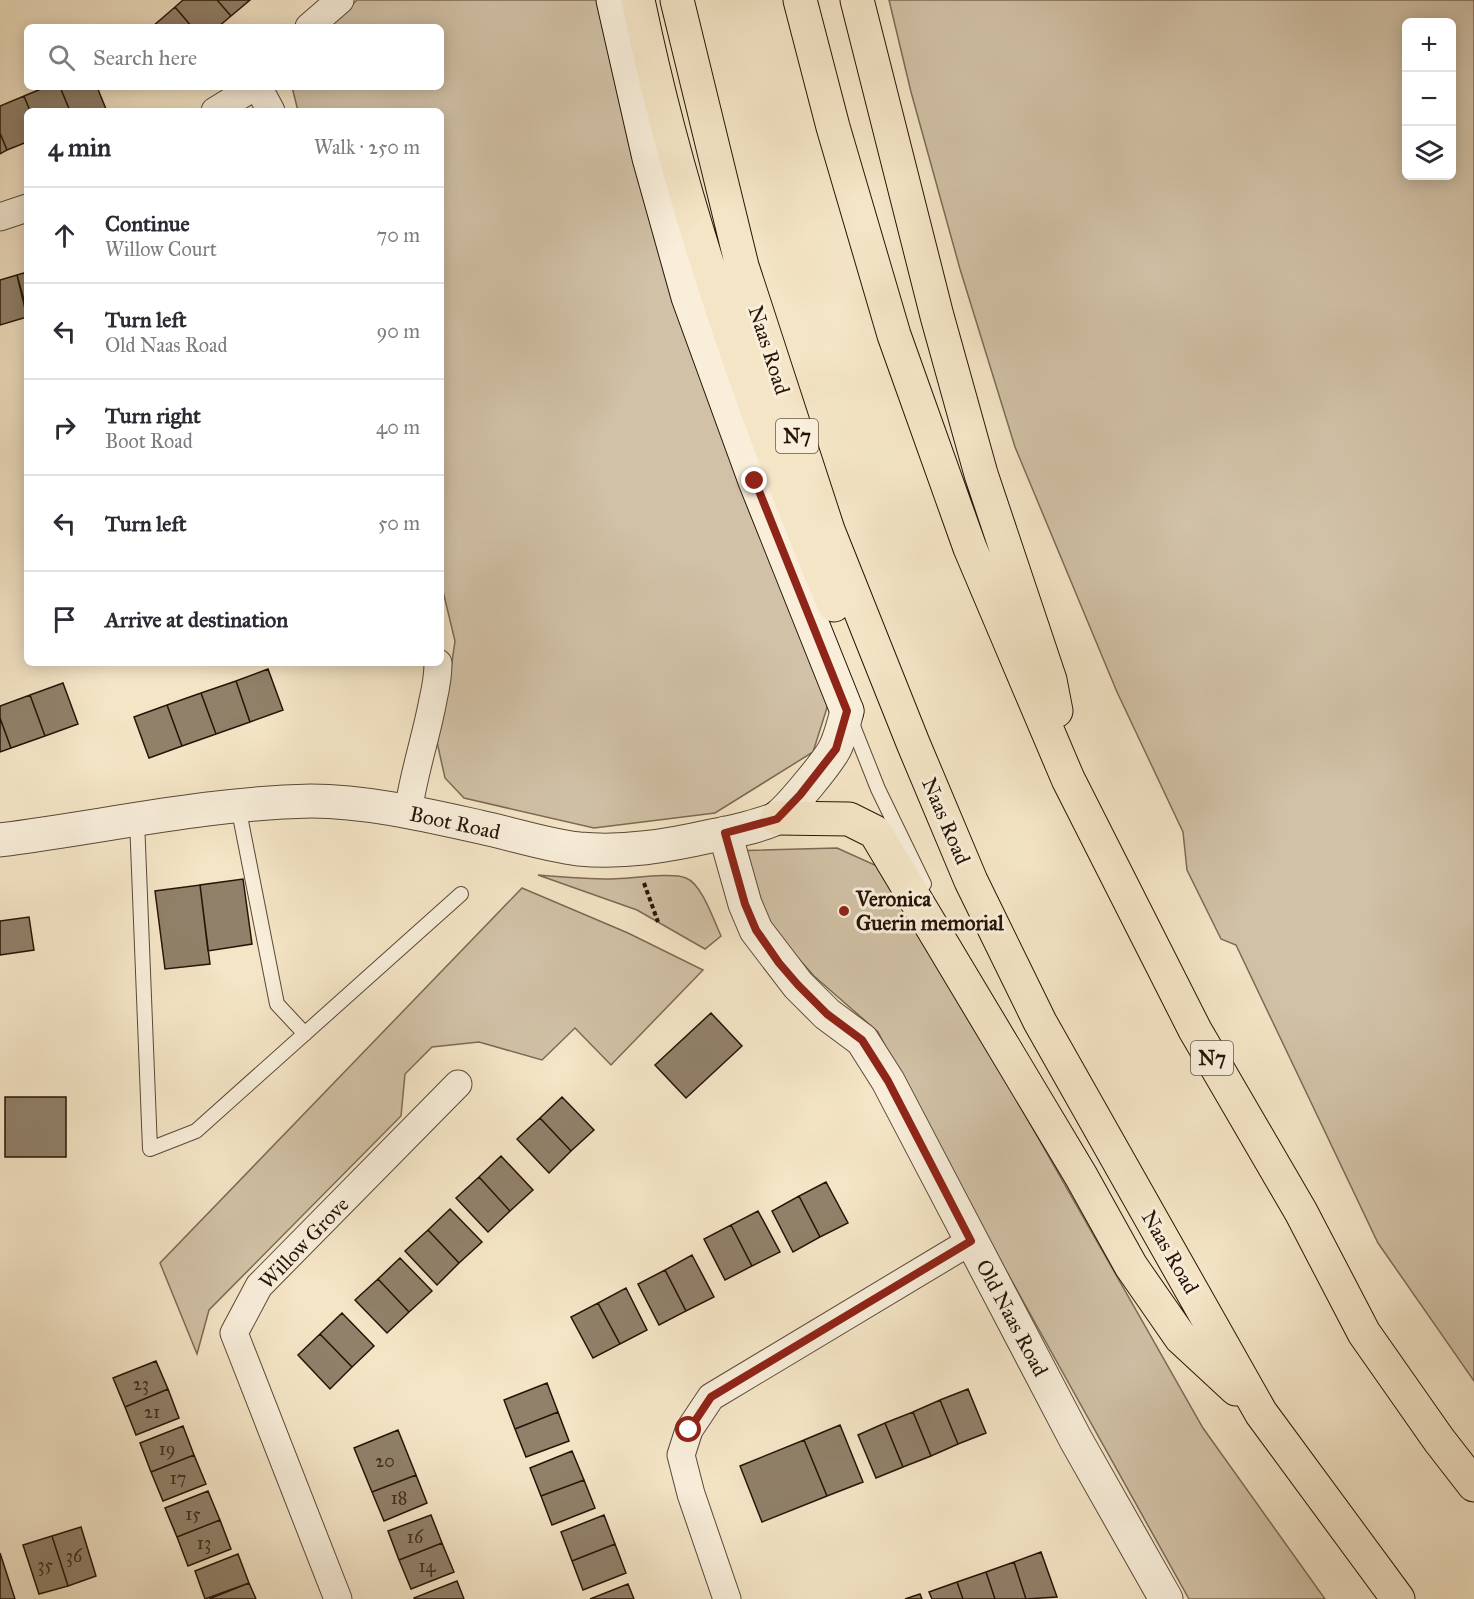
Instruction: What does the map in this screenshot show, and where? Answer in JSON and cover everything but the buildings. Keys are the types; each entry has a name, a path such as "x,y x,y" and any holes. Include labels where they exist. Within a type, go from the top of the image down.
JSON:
{"highway":[{"path":"638,0 647,46 685,192 721,310 800,521 875,702 918,785 961,858"},
{"name":"Naas Road","path":"677,0 742,266 828,530 961,858 1040,1022 1261,1413 1398,1599"},
{"name":"N7","path":"800,0 833,127 894,335 970,548 1068,779 1195,1030 1301,1212 1364,1333 1439,1440 1474,1485"},
{"path":"856,0 934,304 981,474 1050,680 1068,779"},
{"path":"777,819 849,819 875,832 1081,1176 1137,1275 1181,1338 1261,1413"}],"street":[{"path":"312,24 340,0"},
{"path":"613,0 649,158 688,297 755,481 847,711 836,749 800,795 777,819"},
{"path":"220,108 251,90"},
{"path":"258,90 269,108"},
{"path":"0,217 24,209"},
{"path":"408,813 411,790 428,728 438,666"},
{"name":"Boot Road","path":"0,840 238,806 313,801 360,804 481,827 533,841 579,849 658,848 777,819"},
{"name":"Old Naas Road","path":"725,833 745,904 756,930 798,985 827,1014 862,1040 888,1081 1076,1440 1166,1599"},
{"name":"Willow Grove","path":"338,1599 234,1333 259,1286 458,1084"},
{"path":"727,1599 691,1494 681,1455 689,1430 711,1397 971,1241"}],"lane":[{"path":"847,711 878,789 999,1040"},
{"path":"238,806 277,1004 305,1034"},
{"path":"137,820 150,1149 196,1131 461,894"}],"path":[{"path":"642,878 658,922"}],"shaded area":[{"path":"357,0 608,0 831,695 813,752 715,813 594,828 464,798 445,778 437,742 455,641 444,595 444,108 297,108 293,90 444,90 444,24 332,24"},
{"path":"889,0 1474,0 1474,1381 1378,1243 1236,945 1221,939 1187,870 1183,832 1117,692 1015,447 960,269 911,92"},
{"path":"837,848 886,870 1203,1428 1325,1599 1189,1599 936,1145 878,1032 814,976 759,914 731,851"},
{"path":"538,875 603,879 660,876 686,878 697,887 702,895 721,936 705,949 637,910"},
{"path":"522,888 628,933 703,970 611,1065 575,1028 542,1060 479,1042 432,1047 405,1074 401,1116 209,1310 197,1354 160,1263"}],"place":[{"name":"Veronica Guerin memorial","path":"844,911"}],"route":[{"path":"689,1430 711,1397 971,1241 888,1081 862,1040 827,1014 779,963 756,930 733,867 725,833 777,819 800,795 836,749 847,711 755,481"}]}
